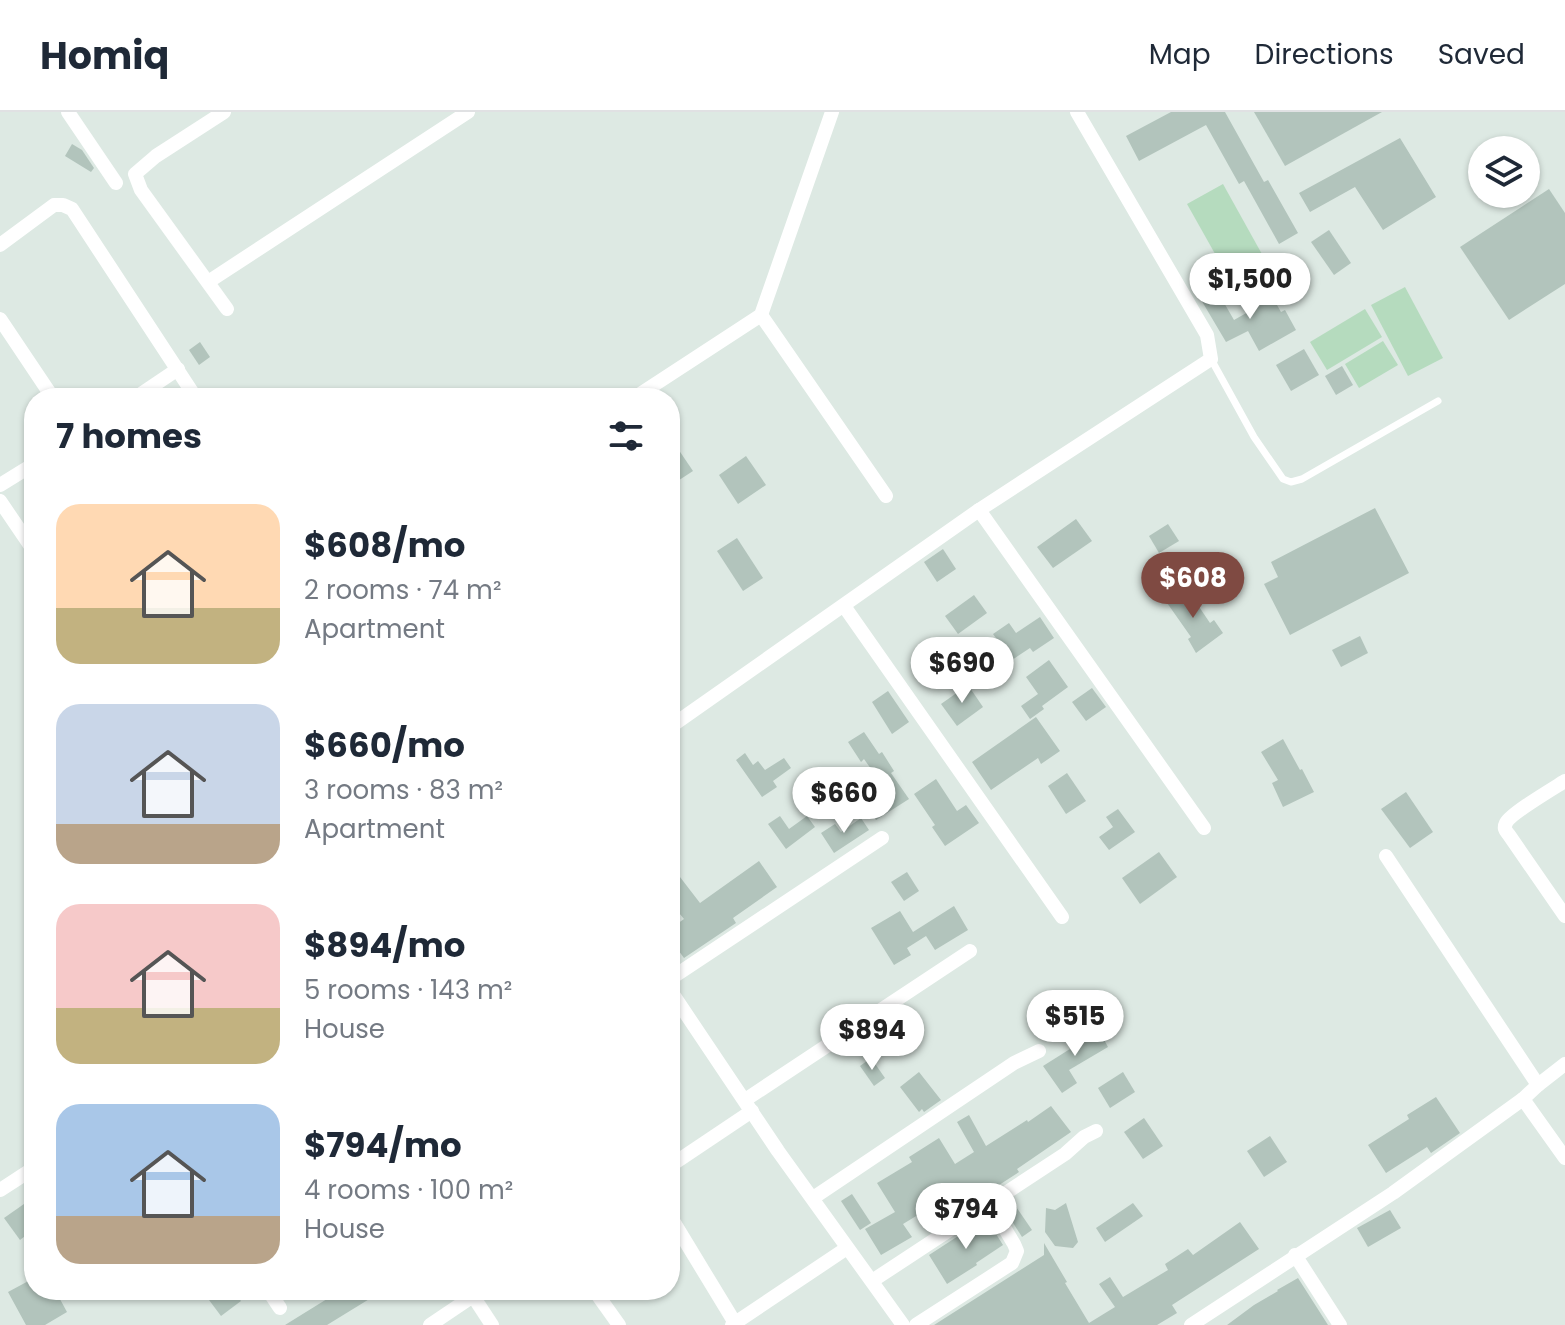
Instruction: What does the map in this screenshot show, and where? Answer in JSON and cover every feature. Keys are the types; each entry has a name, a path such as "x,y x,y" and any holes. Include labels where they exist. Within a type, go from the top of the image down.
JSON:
{"street":[{"path":"68,112 116,183"},
{"path":"224,112 156,156 135,174 141,190 227,309"},
{"path":"208,282 468,112"},
{"path":"649,388 761,315 832,112"},
{"path":"680,720 979,510 1211,359 1207,335 1077,112"},
{"path":"0,245 54,205 72,209 190,388"},
{"path":"761,315 886,496"},
{"path":"0,319 46,388"},
{"path":"150,388 178,369"},
{"path":"0,485 24,470"},
{"path":"0,501 24,536"},
{"path":"979,510 1204,828"},
{"path":"844,606 1062,917"},
{"path":"1565,781 1506,822 1505,826 1565,916"},
{"path":"680,972 882,838"},
{"path":"1386,856 1538,1085"},
{"path":"680,1158 748,1106 970,951"},
{"path":"680,1005 903,1325"},
{"path":"813,1198 1014,1063 1039,1051"},
{"path":"1191,1325 1393,1193 1523,1099 1565,1064"},
{"path":"1523,1099 1565,1158"},
{"path":"872,1281 1096,1131"},
{"path":"0,1190 24,1174"},
{"path":"916,1325 1012,1263 1017,1251 990,1204"},
{"path":"680,1233 734,1324 847,1248"},
{"path":"1295,1255 1340,1325"},
{"path":"275,1300 280,1308"},
{"path":"430,1325 468,1300"},
{"path":"481,1300 492,1325"},
{"path":"601,1300 619,1325"}],"lane":[{"path":"1211,359 1254,437 1283,479 1291,482 1302,479 1438,401"}],"green space":[{"path":"1223,184 1263,256 1227,275 1187,204"},
{"path":"1405,287 1443,358 1408,376 1371,305"},
{"path":"1365,309 1382,337 1327,370 1310,342"},
{"path":"1383,341 1398,365 1359,388 1345,364"}],"building":[{"path":"1171,112 1225,112 1264,182 1268,180 1298,233 1279,244 1244,181 1239,184 1206,125 1139,161 1126,136"},
{"path":"1254,112 1382,112 1285,166"},
{"path":"1400,138 1436,197 1383,230 1355,187 1310,212 1299,193"},
{"path":"72,144 82,150 94,168 91,172 65,156"},
{"path":"1549,189 1565,213 1565,284 1509,320 1460,247 1520,208 1540,208 1540,195"},
{"path":"1329,230 1351,263 1334,275 1311,242"},
{"path":"1216,289 1234,320 1273,298 1281,312 1285,310 1296,330 1259,351 1248,331 1226,342 1200,298"},
{"path":"200,342 210,357 199,365 189,350"},
{"path":"1304,349 1319,375 1291,391 1276,365"},
{"path":"1342,366 1353,385 1336,395 1325,376"},
{"path":"680,452 693,471 680,479"},
{"path":"746,456 766,485 738,504 719,475"},
{"path":"1375,508 1409,573 1290,635 1264,584 1278,577 1271,562"},
{"path":"1076,519 1092,541 1053,568 1037,547"},
{"path":"1168,524 1179,541 1159,553 1149,536"},
{"path":"737,538 763,578 743,591 717,551"},
{"path":"943,549 956,569 937,582 924,562"},
{"path":"1185,586 1210,623 1214,620 1223,633 1196,653 1188,639 1191,637 1165,600"},
{"path":"974,595 987,613 958,634 945,616"},
{"path":"1040,617 1054,638 1033,652 1030,648 1012,660 993,634 1009,623 1016,633"},
{"path":"1360,636 1368,653 1341,667 1332,650"},
{"path":"1049,660 1068,687 1030,719 1021,706 1038,694 1026,677"},
{"path":"968,685 983,707 957,726 941,704"},
{"path":"1092,688 1106,707 1086,721 1072,702"},
{"path":"888,691 909,722 892,734 872,702"},
{"path":"1036,717 1060,751 1041,764 1038,758 991,790 972,762"},
{"path":"864,732 879,754 882,752 894,771 891,773 909,799 876,820 863,800 883,786 848,742"},
{"path":"1283,739 1314,792 1283,807 1272,783 1278,780 1261,752"},
{"path":"745,753 753,765 758,761 765,770 784,758 791,768 773,781 777,787 762,797 736,760"},
{"path":"1067,773 1086,801 1066,814 1048,786"},
{"path":"936,779 957,811 966,805 979,823 945,846 914,794"},
{"path":"1406,792 1433,832 1410,848 1381,809"},
{"path":"1118,809 1135,832 1109,850 1099,837 1113,827 1106,817"},
{"path":"780,816 789,829 807,816 815,827 786,849 768,824"},
{"path":"861,818 869,830 834,853 821,833 835,824 841,832"},
{"path":"1159,852 1177,877 1140,904 1122,878"},
{"path":"759,861 777,887 733,918 736,923 684,958 680,953 680,922 684,919 680,914 680,877 700,903"},
{"path":"907,872 919,891 904,901 891,882"},
{"path":"954,906 968,930 935,950 926,936 907,948 911,955 894,965 871,928 900,911 913,932"},
{"path":"1096,1025 1108,1047 1069,1070 1077,1083 1062,1093 1043,1066 1070,1049 1067,1043"},
{"path":"871,1058 885,1078 874,1086 860,1066"},
{"path":"919,1072 941,1100 924,1112 922,1109 919,1112 900,1087"},
{"path":"1123,1072 1135,1092 1110,1108 1098,1088"},
{"path":"1436,1097 1460,1133 1431,1153 1427,1147 1386,1173 1368,1145 1409,1119 1407,1115"},
{"path":"1051,1106 1071,1132 996,1187 994,1183 941,1212 936,1204 903,1224 912,1237 881,1255 865,1229 895,1212 877,1183 912,1162 909,1157 939,1138 955,1164 974,1152 957,1122 969,1115 986,1146"},
{"path":"1144,1118 1163,1146 1143,1159 1124,1132"},
{"path":"1270,1136 1287,1162 1264,1177 1247,1151"},
{"path":"852,1194 871,1223 860,1230 841,1201"},
{"path":"1012,1201 1032,1230 1022,1237 1003,1207"},
{"path":"1066,1203 1078,1242 1073,1248 1055,1246 1045,1232 1046,1208 1055,1210"},
{"path":"1133,1203 1143,1216 1105,1242 1096,1228"},
{"path":"24,1204 24,1237 20,1240 4,1218"},
{"path":"1390,1210 1401,1228 1368,1247 1357,1228"},
{"path":"986,1218 1003,1245 947,1284 929,1255"},
{"path":"1240,1222 1259,1249 1172,1305 1177,1313 1157,1325 934,1325 1044,1255 1044,1243 1089,1323 1115,1307 1099,1284 1110,1277 1123,1297 1168,1270 1165,1264 1188,1249 1193,1255"},
{"path":"1298,1278 1328,1325 1227,1325 1254,1305"},
{"path":"24,1283 24,1300 60,1300 67,1312 45,1325 26,1325 8,1292"},
{"path":"209,1300 241,1301 221,1316"},
{"path":"325,1300 368,1300 327,1325 285,1325"}]}
